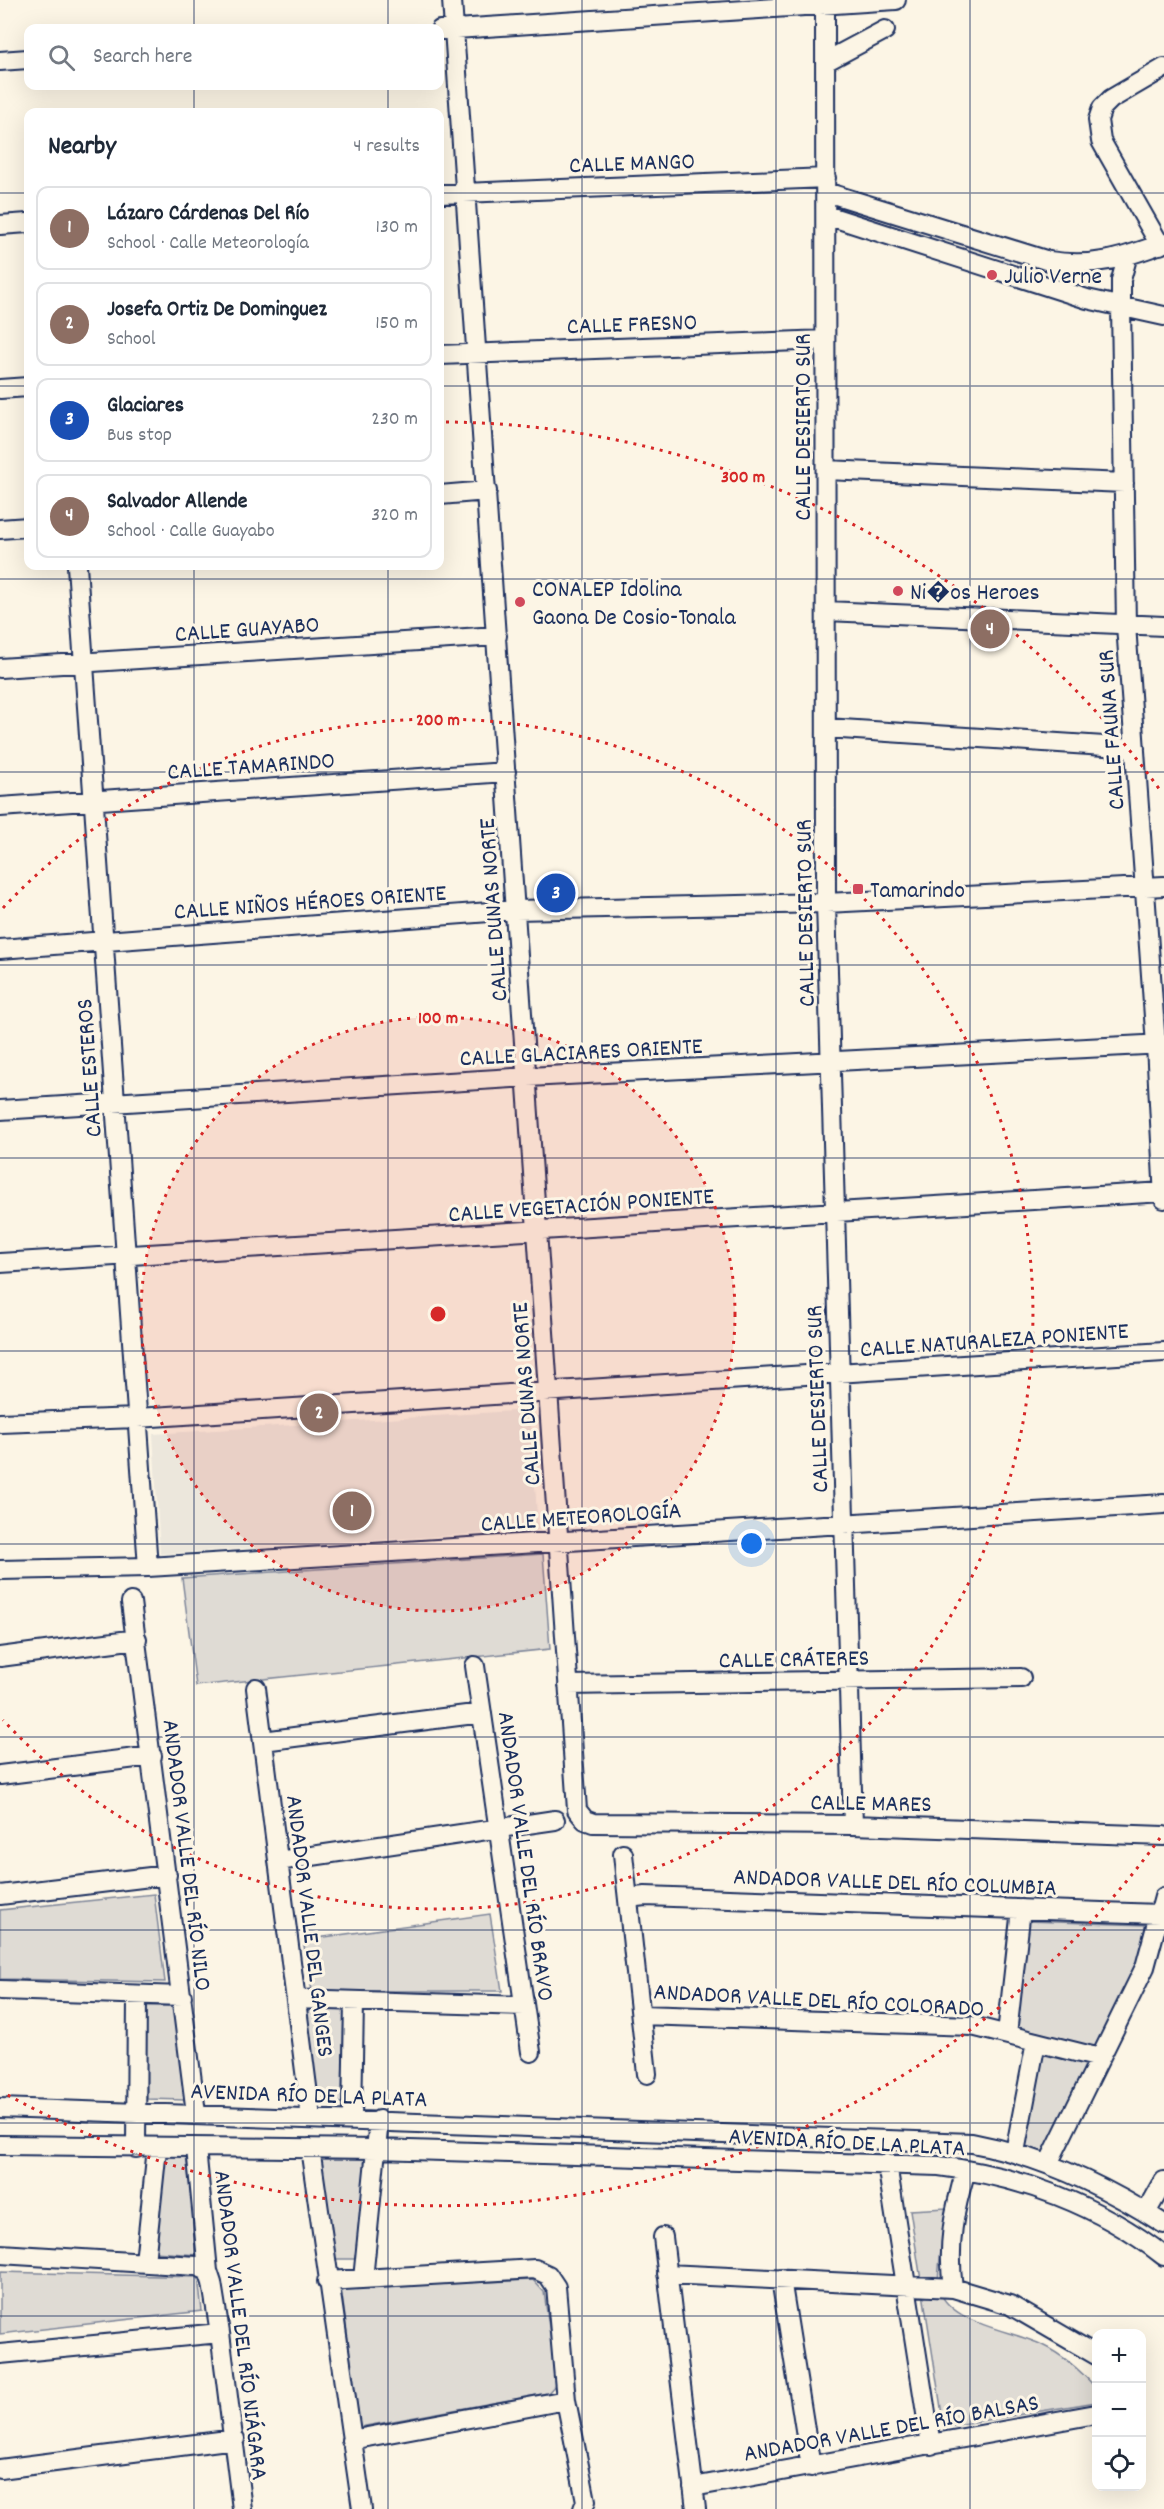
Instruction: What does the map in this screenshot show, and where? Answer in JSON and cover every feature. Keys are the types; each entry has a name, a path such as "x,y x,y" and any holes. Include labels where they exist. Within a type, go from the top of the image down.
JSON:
{"street":[{"name":"CALLE DUNAS NORTE","path":"452,0 447,30 466,192 560,1541 575,1804 580,1815"},
{"path":"447,30 896,0"},
{"name":"CALLE DESIERTO SUR","path":"825,3 826,903 853,1825"},
{"path":"825,62 885,30"},
{"path":"0,61 24,59"},
{"path":"826,185 1049,261 1076,265 1127,258 1162,244 1101,141 1098,120 1102,108 1111,99 1164,68"},
{"name":"CALLE MANGO","path":"444,194 826,185"},
{"path":"826,215 1087,299 1164,316"},
{"path":"0,225 24,223"},
{"name":"CALLE FAUNA SUR","path":"1127,258 1121,280 1126,625 1145,887 1160,1044 1164,1199"},
{"name":"CALLE FRESNO","path":"444,355 825,340"},
{"path":"0,389 24,387"},
{"path":"826,470 1124,483"},
{"path":"444,495 487,491"},
{"path":"0,529 24,527"},
{"name":"CALLE ESTEROS","path":"77,570 147,1567"},
{"path":"826,611 1164,626"},
{"name":"CALLE GUAYABO","path":"0,668 497,636"},
{"path":"826,728 1135,748"},
{"name":"CALLE TAMARINDO","path":"0,807 506,772"},
{"name":"CALLE NIÑOS HÉROES ORIENTE","path":"0,949 516,910 826,903 1164,886"},
{"name":"CALLE GLACIARES ORIENTE","path":"0,1110 528,1077 1160,1044"},
{"name":"CALLE VEGETACIÓN PONIENTE","path":"0,1263 1164,1192"},
{"name":"CALLE NATURALEZA PONIENTE","path":"0,1423 137,1418 1164,1352"},
{"name":"CALLE METEOROLOGÍA","path":"0,1570 147,1567 1164,1504"},
{"name":"ANDADOR VALLE DEL RÍO NILO","path":"131,1602 168,1875 196,2114"},
{"path":"0,1656 136,1640"},
{"name":"ANDADOR VALLE DEL RÍO BRAVO","path":"475,1666 531,2052"},
{"name":"CALLE CRÁTERES","path":"568,1685 1021,1678"},
{"name":"ANDADOR VALLE DEL GANGES","path":"256,1688 311,2118"},
{"path":"263,1741 482,1713"},
{"path":"0,1775 152,1756"},
{"name":"CALLE MARES","path":"580,1815 593,1823 853,1825 1164,1836"},
{"path":"278,1861 555,1820"},
{"path":"623,1854 647,2074"},
{"path":"0,1895 168,1875"},
{"name":"ANDADOR VALLE DEL RÍO COLUMBIA","path":"628,1898 645,1896 1021,1909 1162,1906"},
{"path":"1048,2164 1145,1967 1162,1906"},
{"path":"1006,2034 1021,1909"},
{"path":"0,1990 182,1996"},
{"path":"136,2148 137,1995"},
{"path":"296,1999 524,2006"},
{"path":"352,2119 354,2002"},
{"name":"ANDADOR VALLE DEL RÍO COLORADO","path":"641,2014 972,2026 1100,2058"},
{"path":"993,2175 1008,2150 1036,2042"},
{"name":"AVENIDA RÍO DE LA PLATA","path":"0,2108 941,2141 1008,2150 1048,2164 1080,2177 1164,2224"},
{"path":"363,2279 379,2120"},
{"path":"615,2156 616,2128"},
{"name":"AVENIDA RÍO DE LA PLATA","path":"0,2145 376,2149 887,2164 966,2170 1041,2188 1122,2227 1164,2256"},
{"path":"146,2262 157,2148"},
{"name":"ANDADOR VALLE DEL RÍO NIÁGARA","path":"196,2148 208,2271 220,2333 242,2509"},
{"path":"310,2148 327,2281 362,2509"},
{"path":"887,2164 931,2445"},
{"path":"953,2288 949,2247 951,2228 966,2170"},
{"path":"1069,2201 1080,2177"},
{"path":"1146,2212 1164,2181"},
{"path":"663,2237 696,2509"},
{"path":"0,2254 197,2266 208,2271"},
{"path":"327,2281 535,2269 543,2271 556,2287 566,2400 586,2501 583,2509"},
{"path":"667,2274 953,2288 1010,2305 1092,2353"},
{"path":"781,2279 811,2466"},
{"path":"0,2354 220,2333"},
{"path":"351,2440 566,2400"},
{"name":"ANDADOR VALLE DEL RÍO BALSAS","path":"693,2487 1092,2415"},
{"path":"0,2469 235,2439"}],"shaded area":[{"path":"530,1410 538,1530 160,1554 153,1434"},
{"path":"543,1554 550,1649 196,1686 182,1578"},
{"path":"154,1894 165,1982 0,1979 0,1910"},
{"path":"490,1914 502,1991 312,1991 303,1940"},
{"path":"1026,1921 1147,1925 1139,1965 1098,2048 1017,2027"},
{"path":"145,2006 174,2006 185,2100 147,2099"},
{"path":"306,2010 344,2010 342,2103 317,2102"},
{"path":"1042,2051 1090,2064 1046,2153 1024,2146"},
{"path":"163,2154 186,2155 198,2255 154,2252"},
{"path":"366,2158 355,2259 333,2259 321,2159"},
{"path":"947,2208 938,2284 946,2302 969,2319 1042,2345 1057,2354 1092,2384 1092,2403 944,2427 910,2210"},
{"path":"0,2272 198,2277 202,2311 0,2334"},
{"path":"533,2280 544,2292 557,2383 548,2393 360,2427 341,2288"}],"place":[{"name":"Julio Verne","path":"992,275"},
{"name":"Ni�os Heroes","path":"898,591"},
{"name":"CONALEP Idolina Gaona De Cosio-Tonala","path":"520,602"},
{"name":"Salvador Allende","path":"990,629"},
{"name":"Tamarindo","path":"858,889"},
{"name":"Glaciares","path":"556,893"},
{"name":"Josefa Ortiz De Dominguez","path":"319,1413"},
{"name":"Lázaro Cárdenas Del Río","path":"352,1511"}]}
